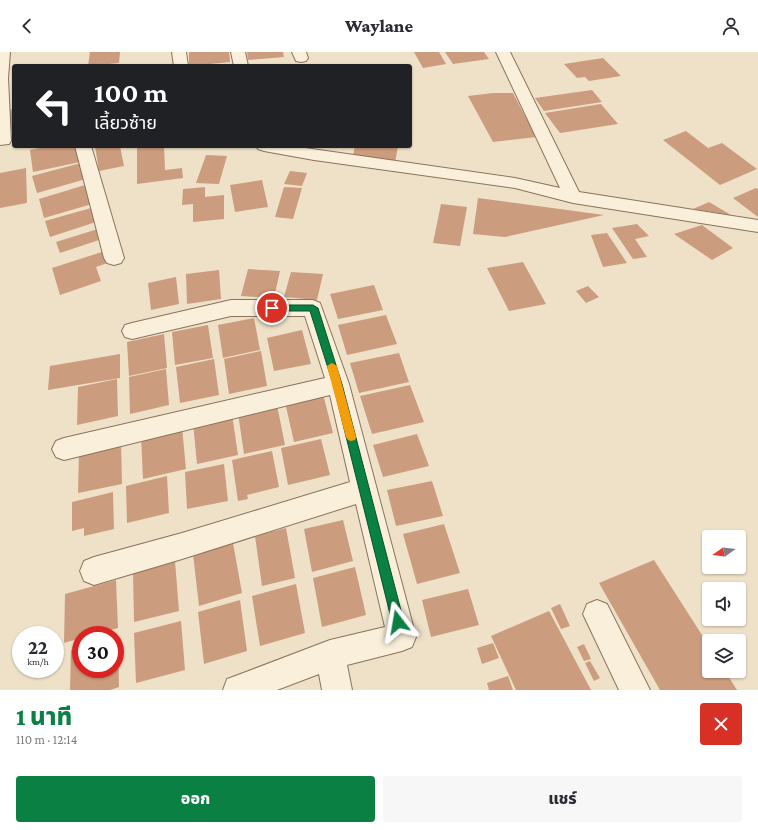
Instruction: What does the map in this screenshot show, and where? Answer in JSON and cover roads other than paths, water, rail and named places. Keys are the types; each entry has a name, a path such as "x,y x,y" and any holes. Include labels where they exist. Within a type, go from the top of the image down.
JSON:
{"street":[{"path":"4,52 0,78 6,141"},
{"path":"180,52 181,64"},
{"path":"238,52 241,64"},
{"path":"503,52 573,197"},
{"path":"84,148 114,258"},
{"path":"275,148 314,155 515,183 573,197 758,226"},
{"path":"132,331 231,308 313,308 338,384 402,637 330,655 238,690"},
{"path":"64,449 338,384"},
{"path":"94,571 182,546 365,490"},
{"path":"597,614 635,690"},
{"path":"330,655 337,690"}]}
